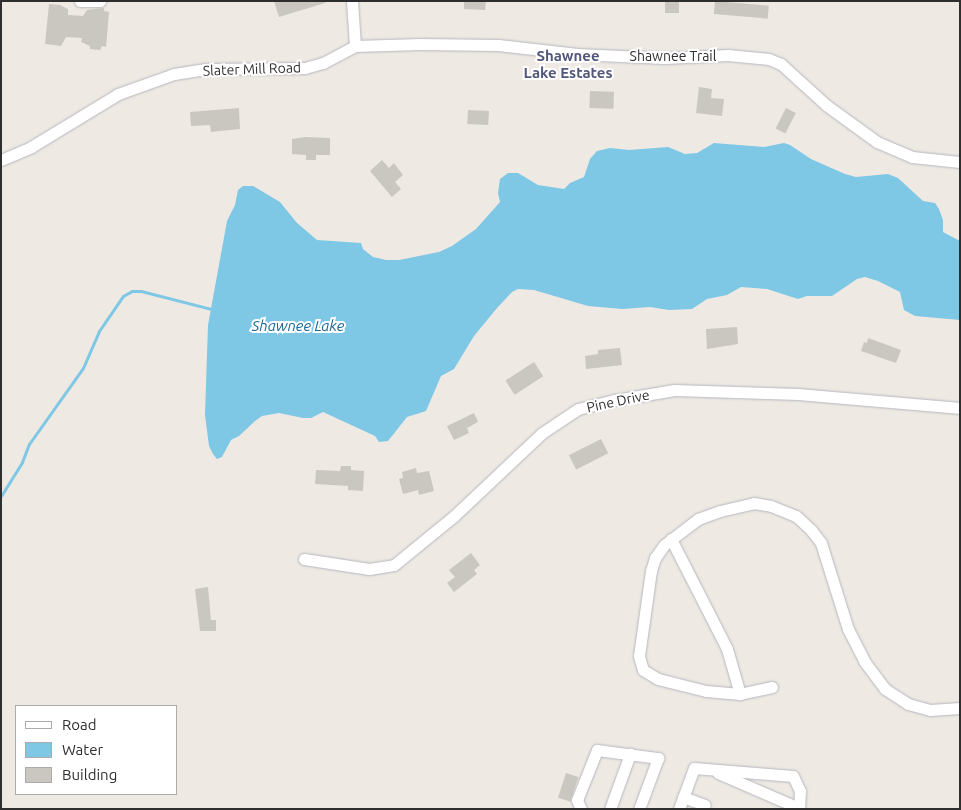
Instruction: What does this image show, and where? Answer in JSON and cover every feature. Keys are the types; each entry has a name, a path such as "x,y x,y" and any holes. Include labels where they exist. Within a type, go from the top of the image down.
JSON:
{"street":[{"path":"80,1 100,1"},
{"path":"352,1 355,46"},
{"name":"Shawnee Trail","path":"355,46 498,45 577,54 665,58 728,55 769,59 781,64 826,105 877,142 912,157 960,162"},
{"name":"Slater Mill Road","path":"1,160 31,147 118,94 145,83 206,69 305,68 323,63 355,46"},
{"name":"Pine Drive","path":"304,559 369,568 394,565 454,516 542,433 578,409 615,400 674,390 798,394 960,408"},
{"path":"772,688 740,694 706,691 668,682 658,679 643,670 639,656 651,571 655,558 672,539 698,520 720,511 754,503 771,506 796,516 821,543 848,628 873,676 885,689 908,704 930,710 960,708"},
{"path":"672,539 727,649 740,694"},
{"path":"581,809 577,800 597,750 658,758 639,809"},
{"path":"610,809 630,754"},
{"path":"679,809 694,768 793,776 800,791 799,809 709,770"},
{"path":"683,797 708,808"}],"water":[{"name":"Shawnee Lake","path":"714,143 764,147 784,143 811,159 845,174 856,177 888,174 898,178 923,201 935,203 943,220 943,232 960,241 960,320 915,316 904,310 900,292 865,277 857,279 832,296 807,296 798,299 767,289 741,287 727,295 707,299 692,309 669,310 650,307 622,309 588,306 534,290 518,289 512,292 497,308 474,336 454,369 441,376 426,411 407,417 388,441 379,442 375,436 323,412 311,418 279,413 262,416 255,421 239,436 231,440 222,457 217,459 213,454 209,446 205,415 208,325 227,221 235,205 238,190 243,186 253,186 280,202 297,223 317,240 361,243 363,249 373,257 399,260 439,252 452,246 476,229 500,202 498,193 500,179 508,173 518,173 538,185 564,189 570,183 584,177 590,159 597,151 610,148 629,150 668,147 685,154 697,153"}],"building":[{"path":"274,1 325,1 325,3 279,17"},
{"path":"464,1 486,1 485,10 464,9"},
{"path":"665,1 679,1 679,13 665,13"},
{"path":"715,1 769,6 768,19 714,14"},
{"path":"49,4 60,5 68,9 68,15 83,16 87,10 104,8 104,11 109,12 106,47 102,46 100,50 90,49 90,46 81,42 82,38 66,37 61,46 45,44"},
{"path":"699,87 712,89 711,98 724,99 722,116 696,113"},
{"path":"590,91 614,92 613,109 589,108"},
{"path":"239,108 240,129 211,132 210,125 191,126 190,112"},
{"path":"786,108 796,113 785,133 776,128"},
{"path":"468,110 489,111 488,125 467,124"},
{"path":"305,137 330,138 330,155 316,155 316,160 306,160 306,155 292,154 292,139"},
{"path":"382,160 389,168 394,163 403,175 395,182 401,189 392,197 370,171"},
{"path":"737,327 738,344 707,349 706,329"},
{"path":"868,338 901,350 896,363 861,351 864,342 867,343"},
{"path":"620,348 622,365 586,369 585,356 598,354 598,350"},
{"path":"534,362 543,376 515,395 505,381"},
{"path":"474,413 478,422 467,428 469,433 454,440 447,426"},
{"path":"601,439 608,453 576,470 569,455"},
{"path":"341,466 351,466 351,470 364,471 363,491 348,490 348,486 315,484 316,470 340,471"},
{"path":"416,468 417,473 429,471 434,491 419,495 418,490 403,494 399,479 403,478 402,472"},
{"path":"471,553 480,565 474,570 477,574 454,592 447,583 455,577 449,570"},
{"path":"208,587 211,620 216,620 216,631 200,631 195,589"},
{"path":"566,773 578,777 570,802 558,798"}],"waterway":[{"path":"1,496 22,462 29,444 83,368 99,331 123,296 132,291 141,291 211,309"}],"district":[{"name":"Shawnee Lake Estates","path":"568,64"}]}
